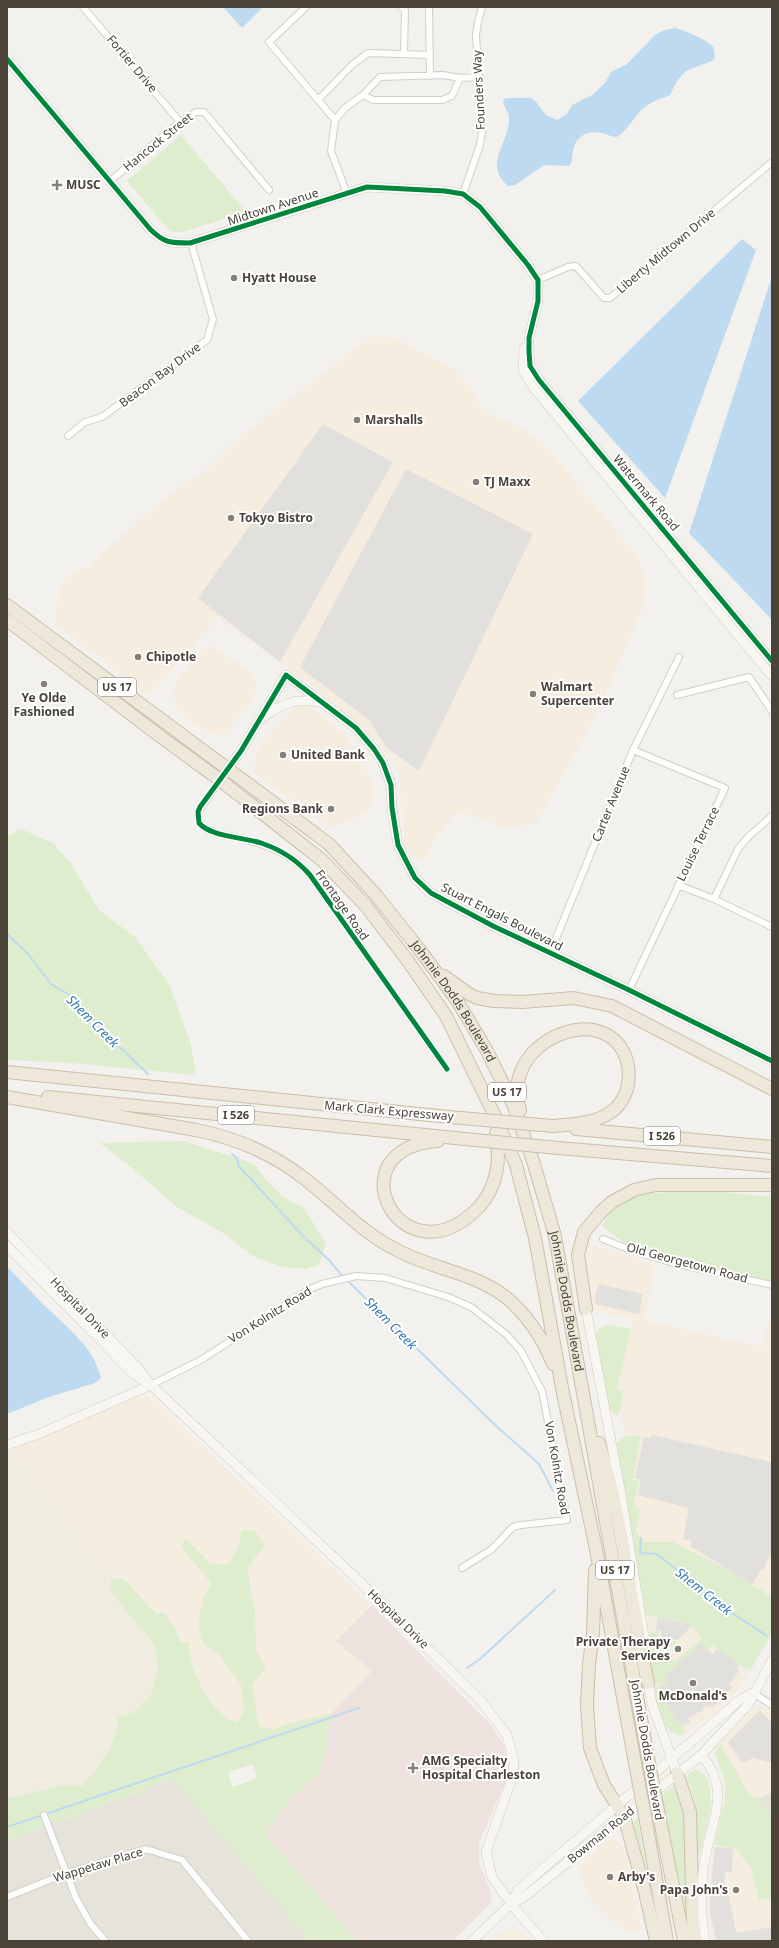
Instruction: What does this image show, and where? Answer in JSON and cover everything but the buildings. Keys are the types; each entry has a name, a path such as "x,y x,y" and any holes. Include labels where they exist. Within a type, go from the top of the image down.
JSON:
{"highway":[{"name":"US 17","path":"7,605 228,769"},
{"name":"US 17","path":"7,620 220,780"},
{"name":"Johnnie Dodds Boulevard","path":"228,769 329,844 376,895 456,999 486,1049 513,1104 534,1164 555,1236 647,1752 684,1941"},
{"name":"Johnnie Dodds Boulevard","path":"220,780 323,861 366,906 408,961 446,1016 493,1112 516,1165 535,1238 563,1393 596,1549 667,1941"},
{"path":"429,962 468,994 481,999 506,1002 574,998 612,1006 772,1089"},
{"path":"553,1126 596,1120 612,1112 619,1106 627,1091 629,1080 628,1068 620,1047 609,1036 597,1031 588,1030 570,1031 557,1035 532,1054 524,1065 519,1077 517,1097 519,1106 549,1190 555,1236"},
{"name":"Mark Clark Expressway","path":"7,1072 449,1117 772,1146"},
{"name":"Mark Clark Expressway","path":"7,1093 558,1148 772,1166"},
{"path":"7,1097 196,1130 232,1138 256,1149 305,1179 354,1222 384,1244 430,1265 471,1278 488,1286 509,1300 536,1330 548,1351 563,1393"},
{"path":"465,1139 433,1141 409,1147 393,1159 384,1175 384,1192 394,1215 407,1227 428,1231 448,1228 470,1215 489,1195 494,1183 499,1158 493,1112"},
{"path":"586,1309 578,1255 584,1232 596,1216 612,1202 634,1190 656,1185 772,1186"},
{"path":"583,1388 610,1480 648,1683"},
{"path":"596,1549 593,1634 589,1664 587,1705 590,1748 604,1785 624,1816 645,1892 656,1941"},
{"path":"677,1773 690,1812 692,1904 696,1941"}],"street":[{"name":"Fortier Drive","path":"83,7 180,122"},
{"path":"306,7 269,42 335,120"},
{"path":"402,7 405,10 404,54"},
{"path":"429,7 430,76"},
{"name":"Founders Way","path":"463,194 480,145 482,132 480,77 476,35 482,7"},
{"path":"318,100 352,65 368,53 430,55"},
{"name":"Midtown Avenue","path":"7,60 160,239 171,243 191,243 367,187 445,191 463,194 480,207 528,265 538,280"},
{"path":"347,194 331,151 335,120 345,108 363,95 380,77 442,75 460,78 480,77"},
{"path":"363,95 373,100 442,100 452,96 460,78"},
{"name":"Hancock Street","path":"110,181 180,122 196,112 204,112 269,190"},
{"name":"Liberty Midtown Drive","path":"538,280 568,267 576,266 604,298 610,298 772,162"},
{"name":"Beacon Bay Drive","path":"68,436 85,422 102,417 207,340 214,318 191,243"},
{"path":"530,334 538,301 538,280"},
{"name":"Watermark Road","path":"530,334 530,366 539,380 772,661"},
{"name":"Watermark Road","path":"530,334 524,346 523,370 533,387 772,676"},
{"name":"Carter Avenue","path":"550,954 633,750 679,657"},
{"name":"Stuart Engals Boulevard","path":"220,780 241,751 286,675 356,728 374,749 383,763 391,785 392,808 398,845 415,878 431,893 550,954 629,990 772,1061"},
{"path":"677,695 749,677 772,711"},
{"path":"260,719 288,702 305,700 321,702"},
{"name":"Louise Terrace","path":"629,990 725,788 633,750"},
{"name":"Frontage Road","path":"220,780 198,812 199,823 203,827 216,832 260,843 299,863 310,875 447,1069"},
{"path":"714,899 738,849 748,837 772,816"},
{"path":"678,886 714,899 772,926"},
{"name":"Hospital Drive","path":"7,1232 139,1369 151,1385 357,1579 476,1696 500,1724 507,1734 512,1749 514,1762 513,1775 486,1852 492,1877 511,1904"},
{"name":"Old Georgetown Road","path":"603,1239 648,1255 772,1285"},
{"name":"Hospital Drive","path":"7,1246 135,1375 151,1385"},
{"name":"Von Kolnitz Road","path":"7,1445 39,1434 151,1385 201,1360 308,1290 322,1284 356,1276 386,1278 448,1297 471,1307 491,1321 512,1340 532,1369 542,1391 567,1520 521,1524 513,1527 492,1549 462,1568"},
{"name":"Johnnie Dodds Boulevard","path":"586,1309 620,1489 645,1639 648,1683 652,1704 677,1773"},
{"name":"Bowman Road","path":"472,1941 511,1904 524,1897 701,1755 748,1705 753,1693 772,1660"},
{"path":"753,1693 772,1706"},
{"name":"Bowman Road","path":"511,1904 518,1890 741,1699 753,1693"},
{"path":"701,1755 713,1770 718,1790 718,1804 706,1847 703,1871 702,1914 705,1941"},
{"path":"44,1815 76,1898 90,1923 105,1941"},
{"name":"Wappetaw Place","path":"7,1897 67,1873 146,1849 182,1860 248,1941"},
{"path":"511,1904 543,1941"}],"shaded area":[{"path":"372,336 394,338 454,369 473,390 479,405 496,417 524,429 551,452 638,557 646,579 643,608 601,706 536,824 505,828 468,814 456,813 435,838 424,860 415,860 405,846 399,772 373,737 304,679 218,618 149,695 55,624 59,586 78,569 89,568 104,551 184,483 200,475 232,444"},
{"path":"323,424 393,462 280,662 198,598"},
{"path":"406,469 533,534 419,771 387,748 369,720 300,667"},
{"path":"213,646 243,666 255,678 256,687 251,702 226,733 215,735 190,722 176,708 173,692 178,678 207,647"},
{"path":"302,705 312,708 344,734 360,755 375,791 368,811 348,822 330,827 254,773 255,757 260,744 291,710"},
{"path":"586,1243 654,1264 646,1316 642,1320 762,1347 768,1320 772,1321 772,1597 709,1559 673,1542 645,1542 636,1532 641,1508 634,1506 639,1481 633,1480 641,1435 626,1436 620,1411 623,1391 617,1390 633,1319 593,1310 589,1303 582,1268"},
{"path":"599,1284 643,1294 639,1314 595,1304 596,1290 598,1289"},
{"path":"135,1396 148,1396 161,1407 372,1605 337,1641 372,1671 332,1713 283,1725 274,1731 259,1726 252,1684 266,1668 256,1651 255,1613 247,1567 253,1557 240,1543 228,1564 211,1564 181,1547 211,1583 204,1596 203,1643 221,1657 241,1685 244,1711 237,1723 227,1720 203,1690 189,1653 180,1642 176,1631 156,1614 124,1579 111,1578 15,1450 20,1445"},
{"path":"652,1435 772,1462 772,1556 769,1556 764,1569 761,1570 752,1584 690,1546 692,1541 683,1539 689,1508 638,1495 641,1480 635,1478 644,1437 650,1438"},
{"path":"15,1450 111,1578 111,1592 154,1644 158,1668 152,1694 134,1712 118,1717 118,1731 106,1756 83,1786 59,1786 7,1798 7,1453"},
{"name":"AMG Specialty Hospital Charleston","path":"372,1605 490,1724 503,1743 507,1759 507,1778 479,1843 479,1863 492,1898 490,1904 453,1941 357,1941 268,1837 268,1829 294,1796 317,1776 332,1713 372,1671 336,1641"},
{"path":"642,1612 690,1621 707,1637 751,1669 734,1694 719,1709 683,1735 677,1735 671,1732 660,1714"},
{"path":"657,1617 689,1624 691,1627 677,1640 660,1636 662,1630 656,1630"},
{"path":"700,1643 713,1654 717,1649 739,1664 738,1672 729,1684 733,1687 713,1707 705,1706 701,1711 688,1718 690,1723 685,1725 680,1720 678,1723 676,1721 664,1701 668,1698 667,1691 661,1691 661,1686 666,1685 665,1676 691,1653 698,1654 695,1648"},
{"path":"760,1705 769,1708 772,1711 772,1792 757,1799 749,1794 720,1743 755,1708"},
{"path":"760,1710 772,1723 772,1763 753,1758 742,1763 728,1742"},
{"path":"173,1779 310,1941 7,1941 7,1841"},
{"path":"772,1792 772,1815 757,1799"},
{"path":"608,1839 618,1841 626,1851 641,1930 629,1933 609,1919 594,1905 585,1890 579,1867"},
{"path":"714,1846 735,1848 751,1868 759,1900 770,1898 772,1900 772,1941 712,1941 708,1909 709,1876"},
{"path":"715,1847 733,1849 732,1872 725,1872 724,1896 729,1896 736,1933 772,1927 772,1941 716,1941 710,1911 710,1894"},
{"path":"512,1928 525,1934 533,1941 492,1941 503,1930"}],"green space":[{"path":"181,135 246,212 186,231 171,231 127,181"},
{"path":"21,829 53,843 71,864 99,910 135,937 169,984 191,1045 196,1075 71,1063 7,1060 7,836"},
{"path":"184,1141 254,1164 268,1182 283,1197 303,1207 326,1243 319,1265 305,1269 279,1266 253,1256 223,1233 177,1207 131,1167 100,1143"},
{"path":"670,1192 725,1192 772,1197 772,1282 661,1256 623,1242 603,1227 607,1217 625,1202 639,1196"},
{"path":"608,1325 631,1329 617,1390 623,1391 620,1411 617,1416 608,1409 595,1337 597,1332 603,1326"},
{"path":"641,1435 633,1480 639,1481 634,1506 641,1508 636,1532 645,1542 673,1542 729,1570 772,1597 772,1633 751,1669 742,1667 712,1645 708,1650 700,1643 699,1654 690,1653 667,1681 666,1686 661,1686 667,1693 661,1694 659,1683 654,1684 648,1636 659,1630 658,1637 677,1642 672,1647 670,1645 664,1651 675,1662 702,1638 689,1624 645,1614 617,1444 621,1437"},
{"path":"241,1530 254,1530 265,1545 247,1568 255,1613 256,1651 266,1668 252,1684 259,1726 274,1730 283,1725 332,1713 328,1731 326,1755 317,1776 293,1796 268,1829 268,1837 357,1941 310,1941 173,1779 7,1841 7,1798 59,1786 83,1786 101,1762 111,1745 117,1727 118,1717 134,1712 152,1694 158,1668 154,1644 111,1592 111,1578 124,1579 156,1614 165,1613 176,1631 180,1642 189,1642 192,1664 210,1701 218,1711 237,1723 244,1711 241,1685 221,1657 203,1643 198,1623 204,1596 211,1583 181,1547 186,1539 211,1564 228,1564 240,1543","holes":["253,1764 257,1779 232,1787 228,1772"]},
{"path":"654,1686 658,1686 659,1696 667,1695 668,1698 664,1701 682,1721 684,1725 683,1735 676,1734 665,1725 661,1717"},
{"path":"720,1743 749,1794 757,1799 772,1815 772,1900 770,1898 759,1900 751,1868 735,1848 714,1845 725,1801 725,1782 715,1753"},
{"path":"696,1769 705,1775 709,1785 711,1797 707,1825 697,1861 697,1817 694,1799 687,1777 689,1773"},
{"path":"672,1787 679,1798 686,1834 689,1880 689,1935 663,1802 638,1822 650,1889 634,1823 637,1818"}],"water":[{"path":"223,7 263,7 242,28"},
{"path":"676,28 696,36 710,44 714,50 714,60 686,71 677,81 670,95 645,107 617,137 594,132 583,135 576,143 572,155 572,162 569,166 544,165 515,185 508,186 501,178 497,170 497,162 508,129 509,120 509,115 504,106 503,100 506,98 531,98 546,115 557,120 567,114 572,105 592,95 605,83 611,72 627,64 655,35 664,30"},
{"path":"742,239 756,250 665,498 578,401"},
{"path":"772,276 772,620 689,533"},
{"path":"7,1267 77,1336 92,1356 101,1378 95,1383 49,1397 7,1414"}],"waterway":[{"name":"Shem Creek","path":"7,934 28,954 51,984 74,998 110,1038 148,1074"},
{"name":"Shem Creek","path":"232,1154 238,1159 238,1165 303,1236 329,1260 343,1277"},
{"name":"Shem Creek","path":"347,1280 494,1424 539,1464 553,1491"},
{"name":"Shem Creek","path":"641,1538 640,1553 657,1554 723,1607 767,1636"},
{"path":"467,1668 480,1659 555,1590"},
{"path":"7,1827 359,1708"}],"cycle path":[{"path":"7,59 150,229 164,240 177,243 190,243 367,187 445,191 463,194 480,207 528,265 538,280 538,301 529,338 529,352 530,366 539,380 772,661"},
{"path":"447,1069 305,870 287,856 268,845 219,834 204,828 199,823 198,812 200,807 241,751 286,675 356,728 374,749 383,763 391,785 392,808 398,845 415,878 431,893 493,926 629,990 772,1061"}],"place":[{"name":"MUSC","path":"57,185"},
{"name":"Hyatt House","path":"234,278"},
{"name":"Marshalls","path":"357,420"},
{"name":"TJ Maxx","path":"476,482"},
{"name":"Tokyo Bistro","path":"231,518"},
{"name":"Chipotle","path":"138,657"},
{"name":"Ye Olde Fashioned","path":"44,684"},
{"name":"Walmart Supercenter","path":"533,694"},
{"name":"United Bank","path":"283,755"},
{"name":"Regions Bank","path":"331,809"},
{"name":"Private Therapy Services","path":"678,1649"},
{"name":"McDonald's","path":"693,1683"},
{"name":"AMG Specialty Hospital Charleston","path":"413,1768"},
{"name":"Arby's","path":"610,1877"},
{"name":"Papa John's","path":"736,1890"}]}
